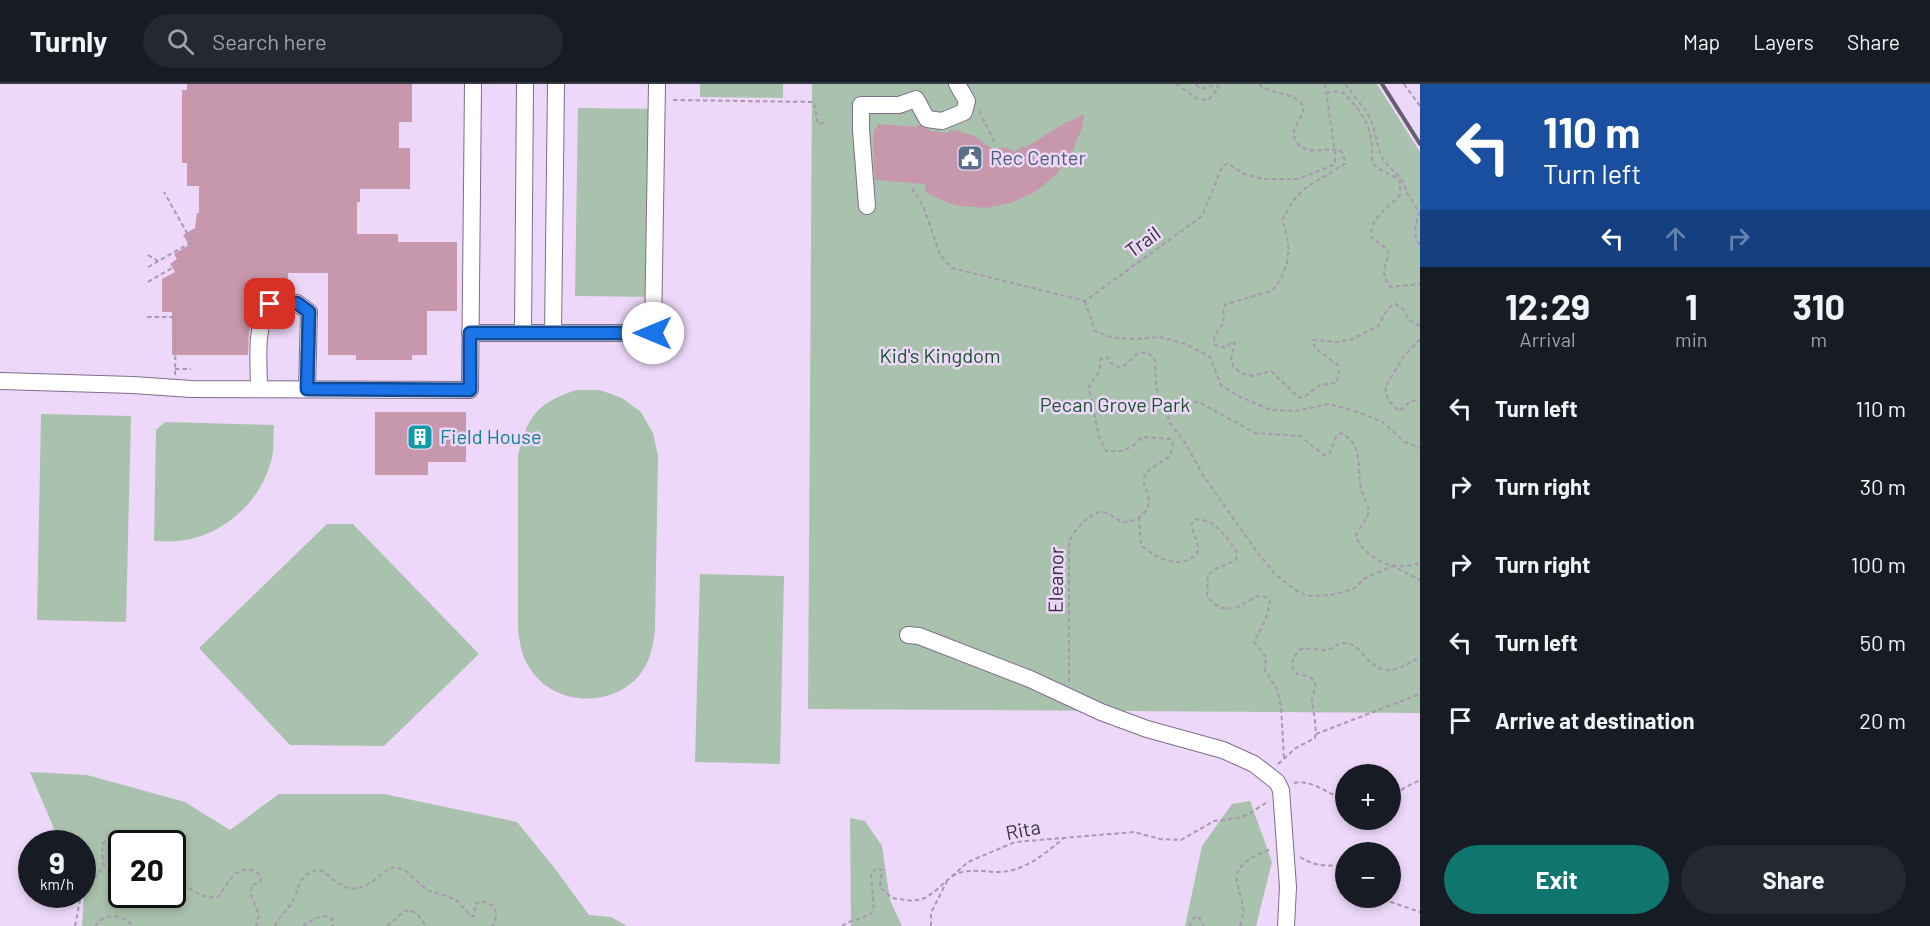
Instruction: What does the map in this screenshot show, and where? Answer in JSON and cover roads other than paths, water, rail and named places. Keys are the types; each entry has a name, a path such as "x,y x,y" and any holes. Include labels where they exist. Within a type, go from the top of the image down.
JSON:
{"lane":[{"path":"0,381 133,384 190,389 470,390 473,84"},
{"path":"523,333 525,84"},
{"path":"553,333 556,84"},
{"path":"470,333 653,333 657,84"},
{"path":"867,206 861,105 899,105 916,99 927,119 942,121 964,112 967,101 957,84"},
{"path":"259,389 260,336 263,314 270,304 297,303 309,312 307,389"},
{"path":"908,635 919,636 1030,679 1069,698 1129,722 1223,750 1254,764 1277,782 1281,790 1288,887 1286,926"}],"railway":[{"path":"1382,84 1420,144"}],"place":[{"name":"Rec Center","path":"970,158"},
{"name":"Field House","path":"420,437"}],"park label":[{"name":"Kid's Kingdom","path":"940,356"},
{"name":"Pecan Grove Park","path":"1115,405"}]}
